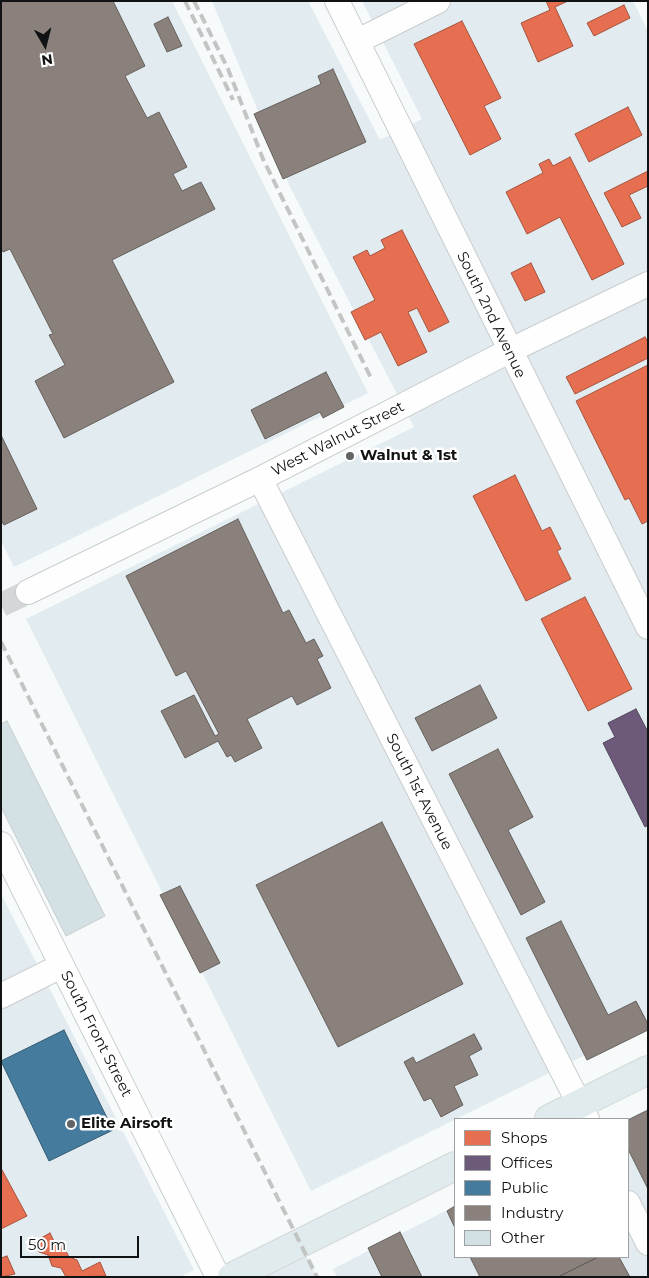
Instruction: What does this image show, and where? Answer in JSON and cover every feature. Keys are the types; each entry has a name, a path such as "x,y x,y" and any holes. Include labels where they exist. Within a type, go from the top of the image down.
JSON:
{"main road":[{"path":"554,1118 583,1112 648,1070"},
{"path":"232,1277 454,1166"}],"street":[{"name":"South 2nd Avenue","path":"337,1 509,351 648,627"},
{"path":"358,41 438,1"},
{"name":"West Walnut Street","path":"28,592 260,479 509,351 648,284"},
{"name":"South 1st Avenue","path":"260,479 583,1112"},
{"name":"South Front Street","path":"1,844 218,1277"},
{"path":"1,996 61,966"},
{"path":"629,1205 648,1244"}],"shaded area":[{"path":"1,1 172,1 368,393 14,567 1,541"},
{"path":"212,1 308,1 380,140 422,119 362,1 633,1 648,31 648,1024 458,1118 454,1118 454,1120 311,1191 26,619 414,427 289,185"},
{"path":"1,894 194,1270 180,1277 1,1277"},
{"path":"648,1109 648,1277 337,1277 333,1269 454,1207 454,1258 629,1258 629,1118"},
{"path":"300,1243 317,1277 234,1277"}],"building: Shops":[{"path":"546,1 568,1 555,7 573,46 538,62 521,23 550,10"},
{"path":"624,5 630,18 594,36 587,23"},
{"path":"462,21 501,98 484,106 501,139 470,155 414,44"},
{"path":"628,107 642,135 589,162 575,134"},
{"path":"570,157 624,264 592,280 560,217 527,234 506,192 543,173 539,164 549,159 553,166"},
{"path":"648,171 648,186 629,195 641,218 622,227 604,193"},
{"path":"402,230 449,322 429,332 417,308 408,312 427,352 398,366 381,332 365,340 351,312 375,300 353,257 367,250 370,256 385,248 381,240"},
{"path":"531,263 545,292 525,301 511,273"},
{"path":"645,337 648,342 648,358 575,394 566,377"},
{"path":"648,365 648,521 642,524 629,498 625,500 576,401"},
{"path":"515,475 542,531 550,527 561,549 557,551 571,579 526,601 473,496"},
{"path":"585,597 632,689 588,711 541,619"},
{"path":"1,1168 27,1216 1,1229"},
{"path":"50,1233 55,1243 64,1247 69,1257 77,1260 82,1271 100,1262 106,1276 66,1277 61,1268 52,1266 48,1255 39,1252 34,1242"},
{"path":"7,1256 15,1274 1,1277 1,1258"}],"building: Offices":[{"path":"636,709 648,732 648,825 645,827 603,743 615,737 608,723"}],"building: Public":[{"path":"64,1030 113,1130 49,1161 1,1061"}],"building: Industry":[{"path":"1,1 113,1 145,66 125,76 147,118 159,112 187,167 173,174 182,191 201,182 215,209 112,260 174,382 64,438 35,381 65,365 49,335 53,334 10,249 3,252 1,248"},
{"path":"168,17 182,46 167,52 154,24"},
{"path":"333,69 366,142 283,179 254,114 321,84 318,76"},
{"path":"326,372 344,407 323,418 320,412 265,439 251,410"},
{"path":"1,435 37,509 4,525 1,520"},
{"path":"238,519 283,613 289,610 306,643 314,639 323,656 317,659 331,688 297,705 292,696 247,719 262,748 235,762 231,755 227,757 218,741 185,758 161,711 194,695 215,736 219,734 186,671 176,676 126,576"},
{"path":"480,685 497,718 432,751 415,718"},
{"path":"498,749 533,817 508,830 545,902 521,915 449,774"},
{"path":"382,822 463,984 338,1047 256,885"},
{"path":"180,886 220,963 200,973 160,895"},
{"path":"561,921 608,1015 636,1001 648,1024 648,1030 587,1060 526,938"},
{"path":"474,1034 482,1049 469,1056 478,1075 454,1086 463,1105 441,1117 431,1098 424,1101 404,1062 413,1057 416,1063"},
{"path":"648,1110 648,1189 629,1151 629,1120"},
{"path":"454,1207 454,1226 447,1211"},
{"path":"400,1232 422,1277 382,1277 368,1248"},
{"path":"470,1258 596,1258 558,1277 480,1277"},
{"path":"596,1258 620,1258 630,1277 558,1277"}],"building: Other":[{"path":"7,721 105,916 66,936 1,807 1,724"}],"tunnel":[{"path":"1,605 28,592"}],"railway":[{"path":"185,1 233,100"},
{"path":"194,1 228,69 263,159 371,378"},
{"path":"1,642 317,1277"}],"place":[{"name":"Walnut & 1st","path":"350,456"},
{"name":"Elite Airsoft","path":"71,1124"}]}
